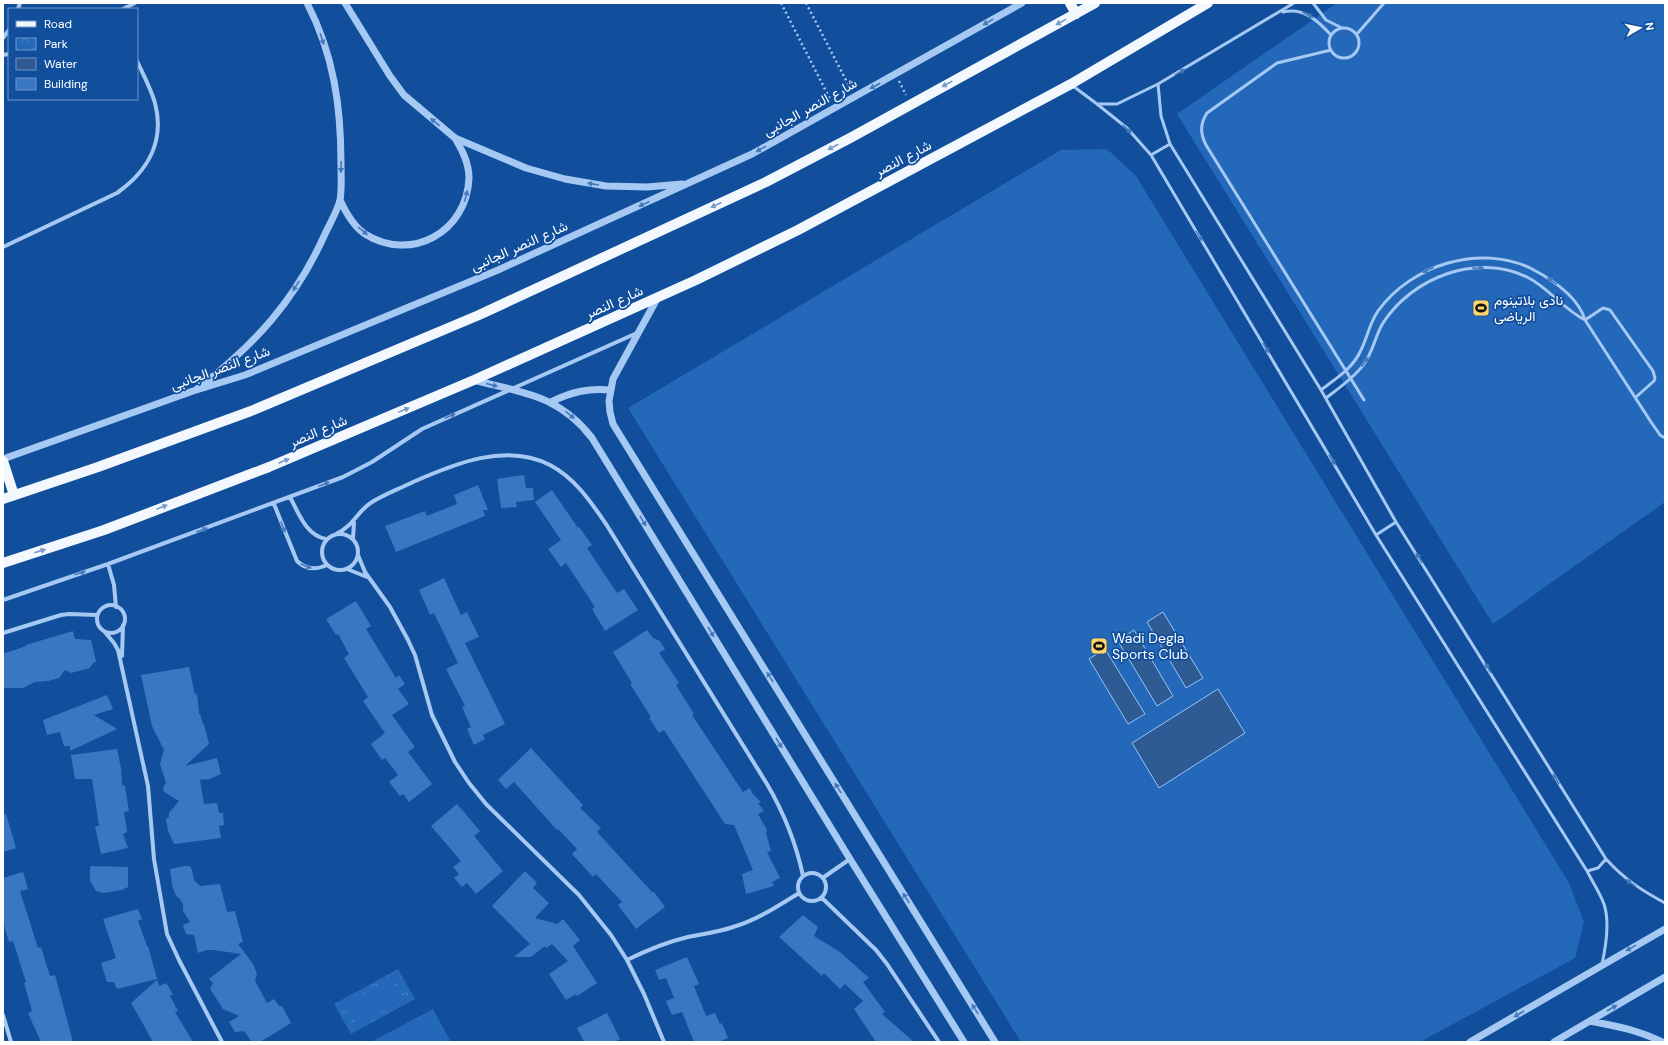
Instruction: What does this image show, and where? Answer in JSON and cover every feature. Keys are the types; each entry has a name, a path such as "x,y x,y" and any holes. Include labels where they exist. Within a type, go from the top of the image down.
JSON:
{"main road":[{"path":"1070,3 1076,14"},
{"path":"3,499 98,467 251,411 479,315 766,182 1095,3"},
{"name":"شارع النصر","path":"3,563 104,530 269,467 474,380 658,297 798,230 1071,84 1208,3"},
{"path":"3,460 14,495"}],"street":[{"path":"125,8 135,3"},
{"path":"193,391 226,367 255,340 281,309 304,275 340,200 341,133 338,100 332,71 322,37 307,3"},
{"path":"345,3 390,76 404,95 455,138 526,168 565,179 606,186 647,188 688,184"},
{"name":"شارع النصر الجانبى","path":"3,460 193,391 245,375 498,270 752,154 1022,3"},
{"path":"3,247 117,193 130,184 140,174 149,161 154,147 158,132 158,117 155,102 138,63"},
{"path":"340,200 350,219 365,234 383,243 404,246 425,242 443,232 458,217 466,198 469,177 465,156 455,138"},
{"path":"658,297 618,370 610,390 610,412 613,424 995,1042"},
{"path":"3,600 274,504 343,477 372,462 422,429 509,389 638,333"},
{"path":"474,380 530,394 551,402 574,417 592,438 964,1042"},
{"path":"551,402 573,392 585,390 610,390"},
{"path":"369,578 347,569 333,569 327,565 322,555 323,544 326,539 349,527 365,507 383,496 450,467 481,458 515,456 536,460 550,466 562,474 575,484 590,501 606,524 779,804 796,847 803,876"},
{"path":"290,497 310,531 317,536 326,539"},
{"path":"274,504 297,561 310,569 316,569 327,565"},
{"path":"355,519 353,525 353,538 356,543 361,565 390,607 407,638 415,655 432,714 455,762 469,783 486,804 579,895 611,935 627,960 644,994 664,1042"},
{"path":"336,534 342,533 353,538"},
{"path":"347,569 356,561 358,555"},
{"path":"108,564 114,585 116,607"},
{"path":"122,663 124,616 120,609 107,606 103,608 98,615 98,624 114,643 122,663 148,786 154,859 167,934 222,1042"},
{"path":"3,633 61,615 98,615"},
{"path":"104,631 108,633 117,632 123,625"},
{"path":"824,878 850,858"},
{"path":"811,872 820,874 824,878 827,886 825,895 818,901 805,900 799,894 798,884 803,876 811,872"},
{"path":"627,960 644,951 674,941 745,923 799,894"},
{"path":"822,898 876,950 939,1042"},
{"path":"1470,1042 1602,964 1665,929"},
{"path":"1554,1042 1665,977"},
{"path":"3,1015 11,1042"},
{"path":"1590,1021 1624,1027 1662,1042"}],"lane":[{"path":"1097,104 1117,104 1158,84 1294,3"},
{"path":"1313,3 1326,20 1342,28 1350,29 1357,34 1360,40 1360,46 1353,57 1340,58 1334,55 1330,50 1329,45 1331,35 1336,30 1342,28"},
{"path":"1357,34 1384,3"},
{"path":"1279,12 1302,12 1317,21 1331,35"},
{"path":"1330,50 1287,60 1269,68 1206,113 1202,120 1201,129 1202,137 1206,145 1364,400"},
{"path":"1071,84 1126,128 1151,155 1376,535 1587,870 1604,904 1606,919 1605,948 1602,964"},
{"path":"1158,84 1161,116 1170,144 1326,398 1396,522 1606,859 1619,874 1635,886 1665,903"},
{"path":"1151,155 1170,144"},
{"path":"1321,390 1345,371 1359,354 1370,326 1378,312 1393,294 1422,273 1444,264 1480,258 1492,258 1516,263 1528,268 1549,279 1572,298 1580,308 1585,320 1660,434 1665,438"},
{"path":"1455,262 1458,270"},
{"path":"1326,398 1364,364 1383,324 1399,304 1420,287 1432,280 1458,270 1486,267 1514,272 1540,285 1576,315 1585,320"},
{"path":"1585,320 1603,308 1610,310 1653,371 1655,378 1654,381 1636,397"},
{"path":"1376,535 1396,522"},
{"path":"1587,870 1598,868 1606,859"}],"path":[{"path":"781,3 835,108"},
{"path":"806,3 855,96"},
{"path":"896,74 911,104"}],"green space":[{"name":"نادى بلاتينوم الرياضى","path":"1337,3 1665,3 1665,502 1493,624 1177,114"},
{"name":"Wadi Degla Sports Club","path":"1107,149 1136,176 1569,883 1584,922 1575,958 1420,1042 1021,1042 628,408 1061,150"},
{"path":"398,969 415,999 351,1034 334,1004"},
{"path":"391,980 402,1001 358,1025 347,1004"},
{"path":"433,1009 451,1042 371,1042"}],"water":[{"path":"1163,612 1203,678 1186,688 1147,622"},
{"path":"1134,630 1173,696 1157,706 1118,641"},
{"path":"1105,649 1145,714 1128,724 1089,659"},
{"path":"1218,689 1245,733 1159,788 1132,743"}],"building":[{"path":"524,475 526,488 533,488 534,500 516,502 517,507 501,508 497,479"},
{"path":"478,485 488,510 483,510 485,516 396,552 385,526 425,511 427,516 457,504 454,495"},
{"path":"552,490 578,528 579,527 592,545 587,548 617,593 624,589 638,610 605,631 592,609 595,607 566,563 561,567 548,549 561,540 535,502"},
{"path":"444,578 461,615 467,612 479,637 465,643 505,724 483,735 485,739 474,745 467,729 471,727 462,707 465,706 446,669 458,663 434,613 430,615 419,590"},
{"path":"356,601 371,626 366,629 396,678 399,675 405,684 398,689 409,704 392,715 415,747 408,752 432,784 409,802 403,794 400,796 389,782 398,775 385,758 382,760 371,744 385,733 363,701 368,697 344,658 349,654 338,634 336,635 326,619"},
{"path":"647,630 653,638 660,641 665,649 659,653 679,683 676,685 694,714 692,715 743,792 750,788 752,793 761,802 758,803 764,811 758,814 767,830 766,833 771,851 767,852 780,878 772,882 774,886 746,894 742,874 753,870 734,825 725,824 664,730 659,733 649,718 651,717 630,684 632,683 613,652"},
{"path":"73,631 75,639 91,640 96,662 93,663 90,668 71,673 65,670 59,678 35,682 23,688 3,688 3,654 26,645"},
{"path":"189,667 195,695 197,693 199,714 204,724 209,744 185,766 217,758 221,774 210,779 200,780 204,804 217,803 219,813 223,813 224,825 219,826 221,838 174,844 168,831 166,819 169,817 169,813 179,801 164,792 163,787 166,783 160,764 164,750 152,726 141,675"},
{"path":"107,695 113,709 94,715 117,729 70,751 70,746 64,746 60,732 47,735 43,720"},
{"path":"531,748 583,805 580,808 601,828 597,832 652,892 654,892 665,907 636,929 618,905 622,902 596,874 593,877 572,854 577,849 558,829 557,830 514,782 506,789 498,780"},
{"path":"117,749 121,768 122,785 125,786 129,811 124,812 127,832 123,834 128,848 101,854 95,826 99,826 92,779 75,779 71,755"},
{"path":"457,804 480,831 474,836 503,871 476,894 467,883 462,887 454,878 459,874 453,867 461,861 431,826"},
{"path":"3,814 6,814 16,848 3,852"},
{"path":"90,866 128,867 128,887 122,890 104,893 96,891 90,881"},
{"path":"190,866 194,880 200,886 220,884 227,912 235,911 243,942 238,944 253,964 257,974 255,981 267,1003 274,999 279,1006 282,1006 291,1023 260,1042 252,1042 244,1031 235,1032 229,1022 239,1016 223,1009 210,989 213,983 209,979 241,954 214,950 206,950 198,953 194,935 186,934 183,925 190,922 183,911 183,904 176,896 172,885 170,869"},
{"path":"525,871 537,883 533,888 549,903 535,918 557,924 563,919 580,940 573,946 597,983 577,996 576,994 566,1000 549,974 568,961 552,944 546,948 545,946 531,957 514,957 530,944 492,906"},
{"path":"23,872 28,889 20,891 38,948 41,947 50,976 55,975 73,1042 41,1042 28,1013 32,1011 24,983 26,982 13,941 9,942 3,922 3,878"},
{"path":"138,909 142,919 138,921 148,946 157,979 117,989 114,982 107,982 101,963 116,958 103,919"},
{"path":"803,915 818,927 814,936 840,952 869,978 863,982 885,1012 882,1014 914,1042 876,1042 854,1009 863,1001 845,984 840,989 824,973 822,976 779,937"},
{"path":"687,957 699,984 694,986 706,1016 715,1013 720,1024 722,1023 728,1038 719,1042 694,1042 682,1012 672,1015 666,1001 674,998 666,978 659,980 655,970"},
{"path":"157,980 159,986 166,983 173,994 170,996 178,1011 175,1012 193,1042 153,1042 131,1003"},
{"path":"607,1013 620,1039 615,1042 584,1042 577,1028"}],"place":[{"name":"نادى بلاتينوم الرياضى","path":"1481,308"},
{"name":"Wadi Degla Sports Club","path":"1099,646"}]}
